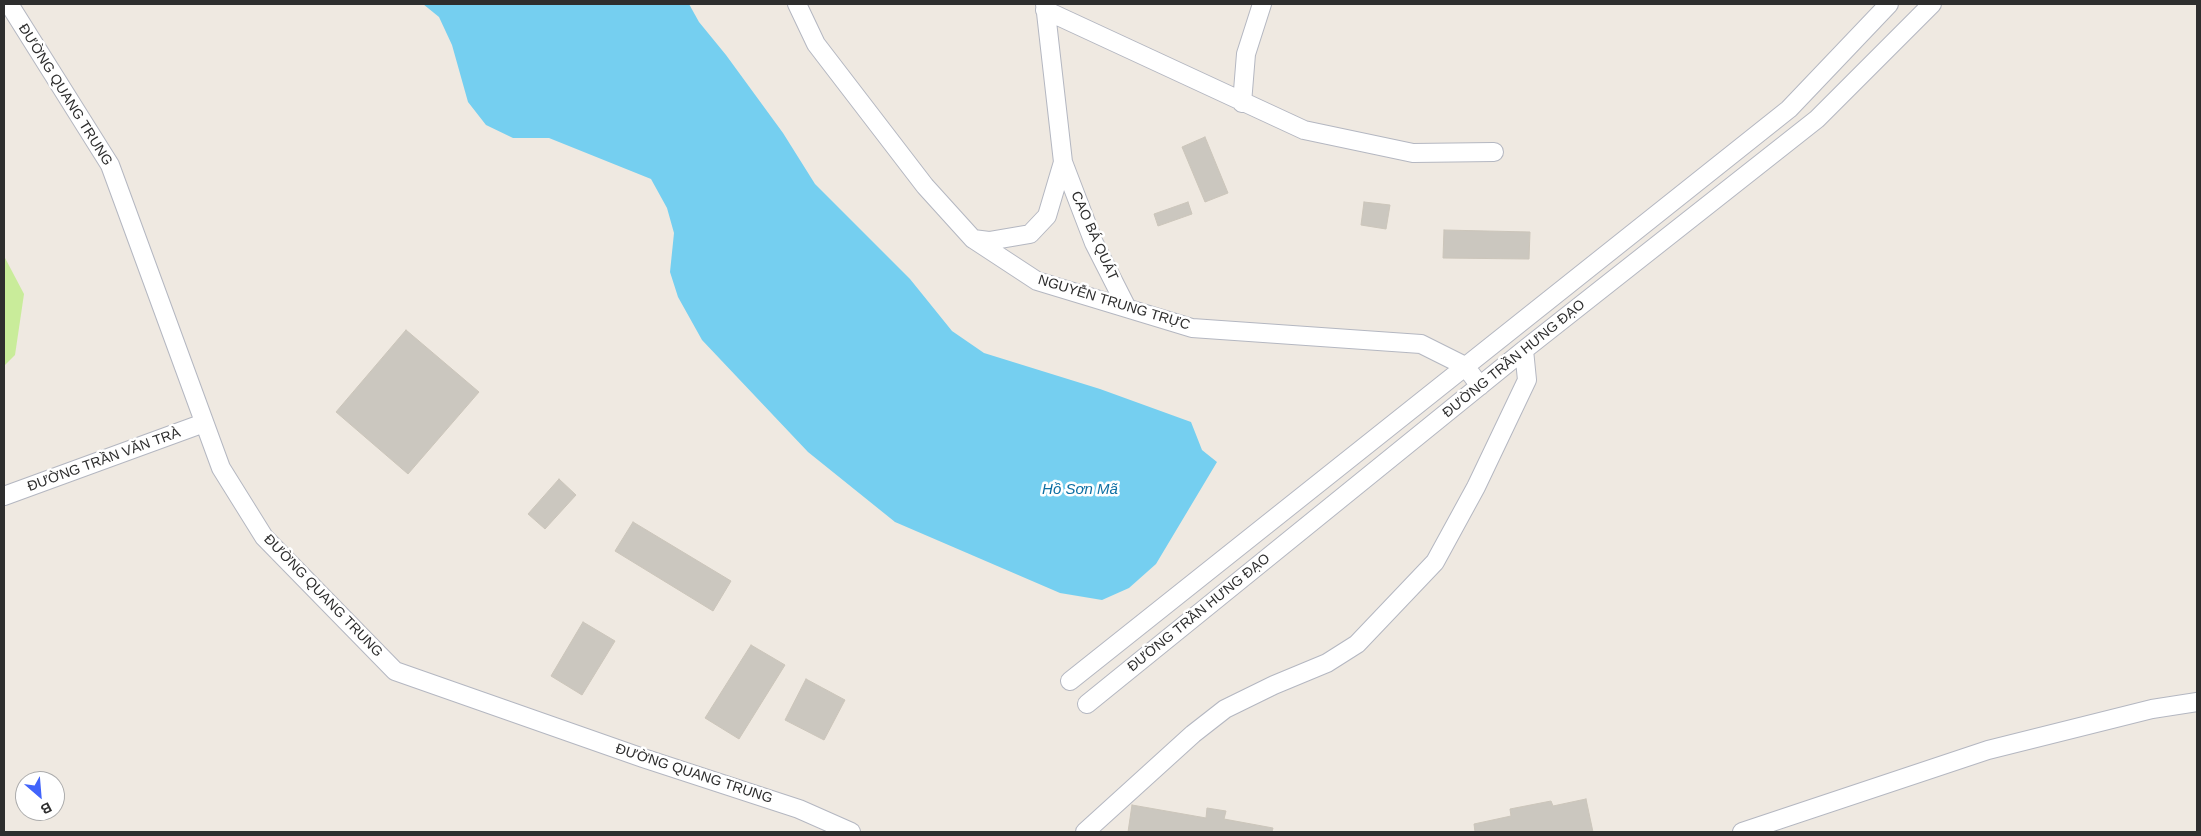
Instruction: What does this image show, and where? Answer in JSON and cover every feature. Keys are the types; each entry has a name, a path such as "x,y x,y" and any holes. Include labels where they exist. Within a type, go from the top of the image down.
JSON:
{"street":[{"name":"ĐƯỜNG QUANG TRUNG","path":"8,4 110,165 221,468 264,537 395,671 643,758 799,809 851,832"},
{"name":"NGUYỄN TRUNG TRỰC","path":"797,4 816,44 925,186 973,239 1037,281 1192,328 1421,344 1465,366"},
{"path":"1242,103 1246,54 1262,4"},
{"name":"ĐƯỜNG TRẦN HƯNG ĐẠO","path":"1070,681 1789,108 1889,4"},
{"name":"ĐƯỜNG TRẦN HƯNG ĐẠO","path":"1087,704 1524,350 1817,119 1932,4"},
{"name":"CAO BÁ QUÁT","path":"1045,7 1063,162 1094,243 1128,308"},
{"path":"1045,7 1242,103 1304,130 1413,153 1494,152"},
{"name":"CAO BÁ QUÁT","path":"973,239 989,241 1030,234 1047,216 1063,162"},
{"path":"1085,832 1193,734 1226,709 1274,685 1326,663 1357,644 1435,562 1476,487 1527,380 1524,350"},
{"path":"1465,366 1480,386"},
{"name":"ĐƯỜNG TRẦN VĂN TRÀ","path":"4,496 204,423"},
{"path":"1221,560 1238,582"},
{"path":"1742,832 1988,750 2152,709 2197,702"}],"green space":[{"path":"4,256 24,294 15,355 4,366"}],"water":[{"name":"Hồ Sơn Mã","path":"423,4 689,4 699,22 726,55 783,133 815,184 910,279 952,331 984,353 1100,389 1191,422 1202,450 1217,462 1156,564 1129,588 1102,600 1060,593 895,522 808,452 702,340 678,297 670,272 674,233 667,208 651,179 549,138 513,138 486,125 468,102 452,45 439,17"}],"building":[{"path":"1205,137 1228,193 1205,202 1182,147"},
{"path":"1188,202 1192,214 1158,226 1154,214"},
{"path":"1364,202 1390,205 1386,229 1361,225"},
{"path":"1444,230 1530,232 1529,259 1443,258"},
{"path":"406,330 479,392 408,474 336,412"},
{"path":"559,479 576,495 545,529 528,514"},
{"path":"633,522 731,581 713,611 615,551"},
{"path":"583,622 615,641 582,695 551,676"},
{"path":"751,645 785,665 739,739 705,718"},
{"path":"806,679 845,700 824,740 785,720"},
{"path":"1586,799 1593,832 1475,832 1474,824 1511,816 1510,809 1551,801 1553,806"},
{"path":"1132,805 1206,818 1207,808 1226,811 1224,819 1273,828 1272,832 1128,832"}]}
